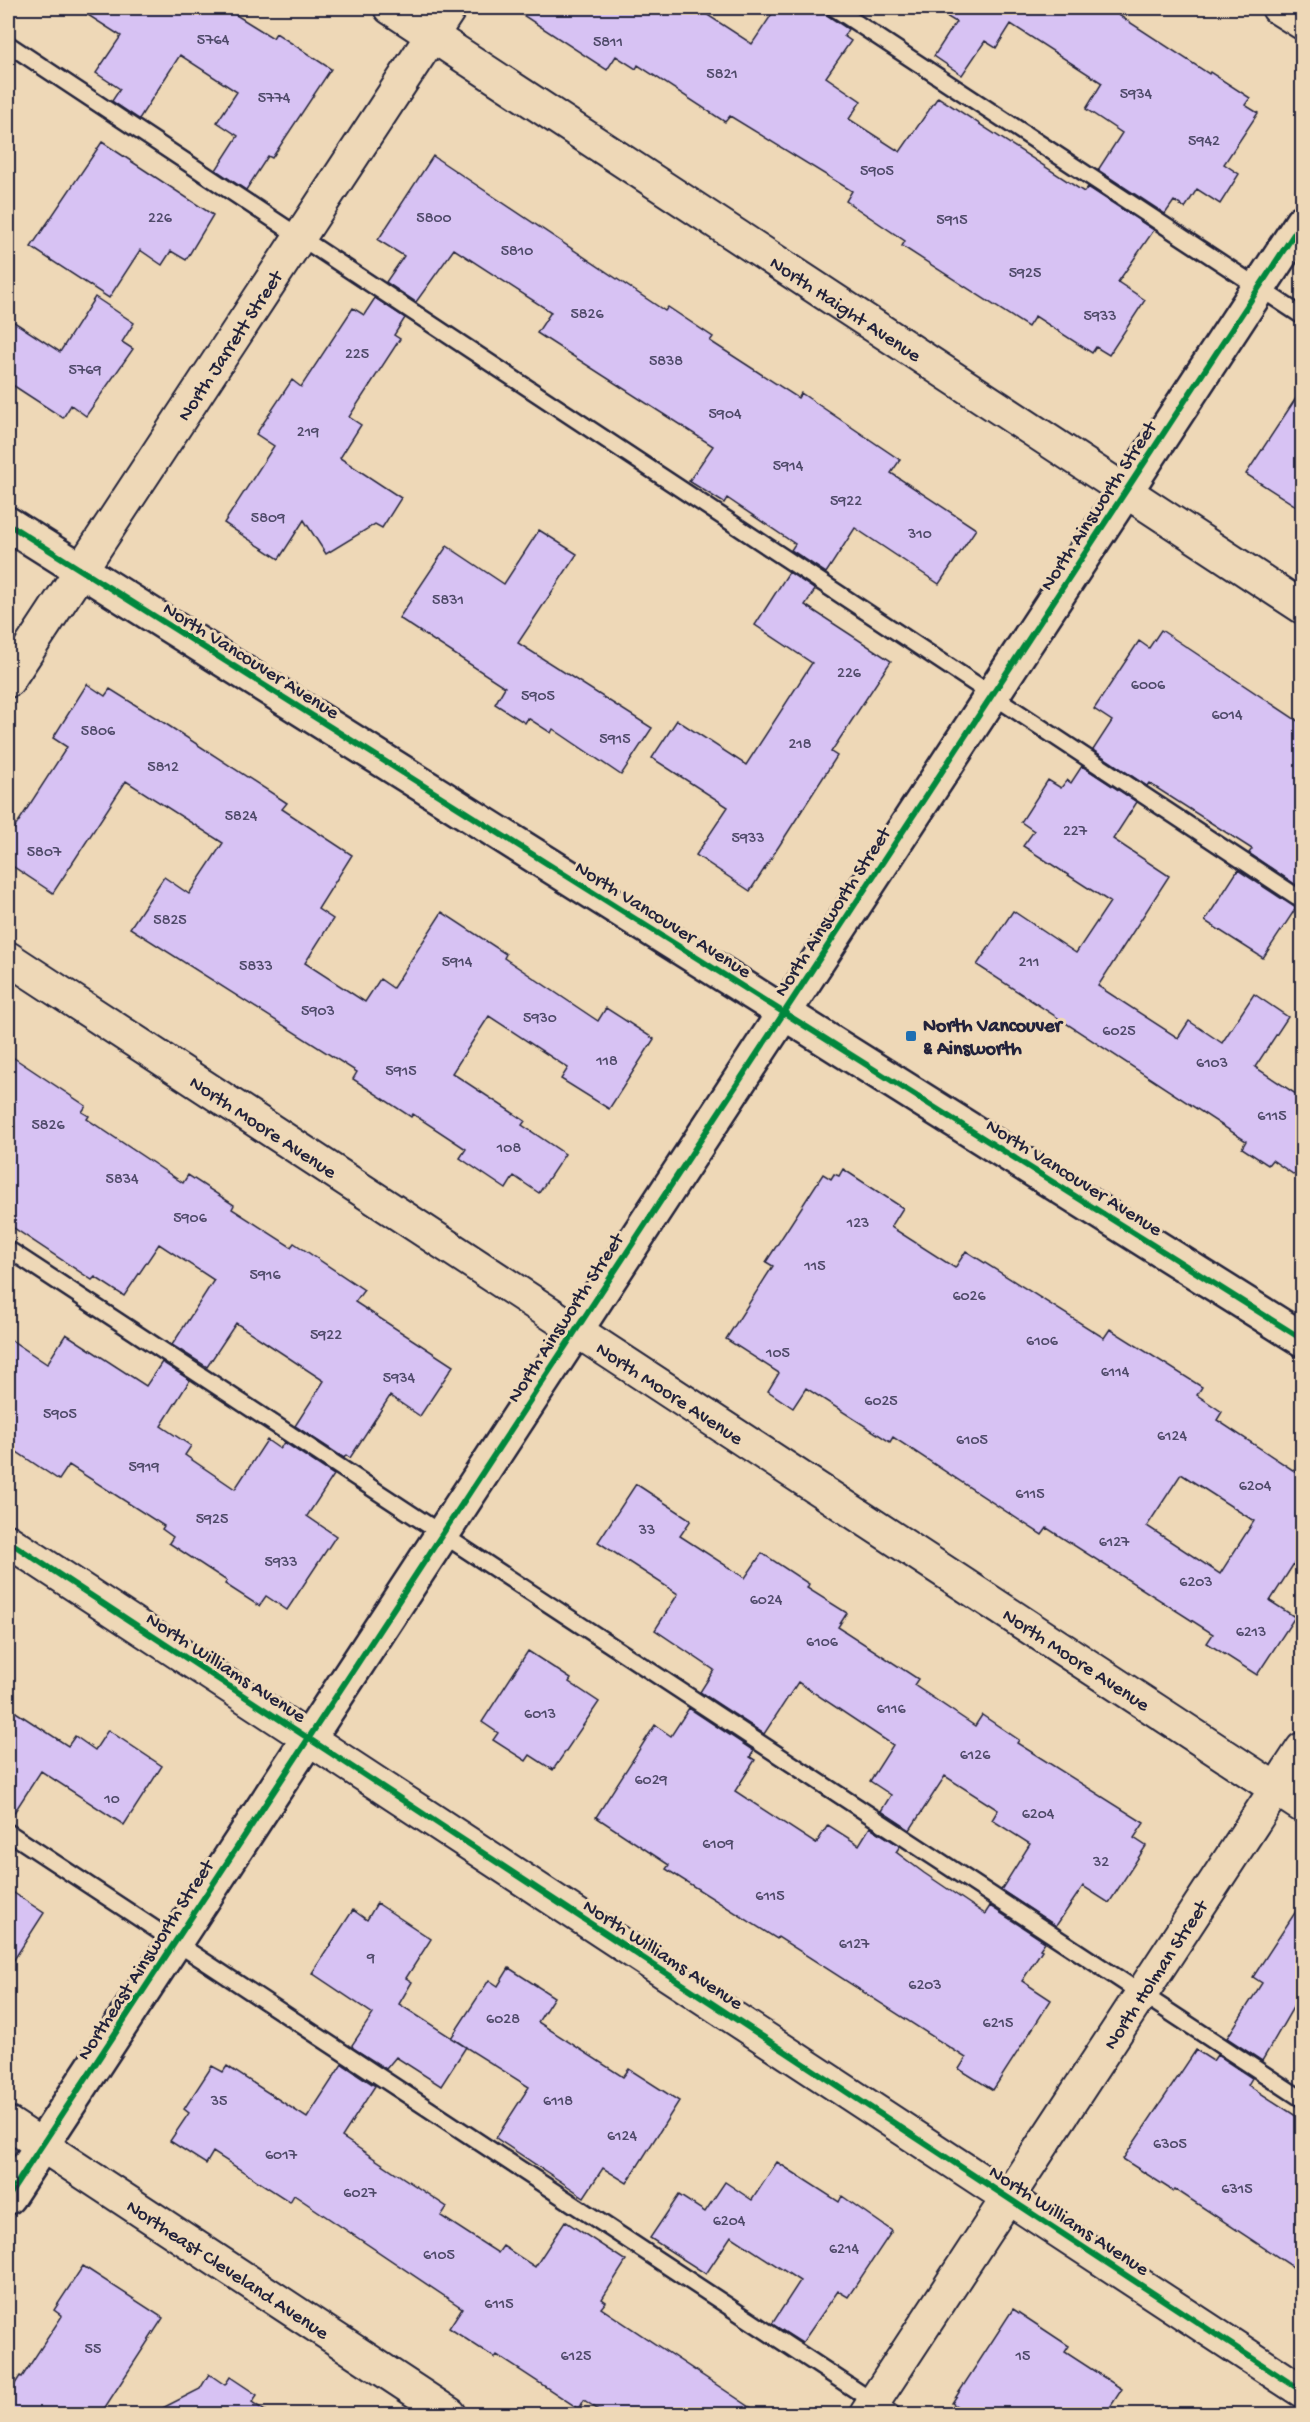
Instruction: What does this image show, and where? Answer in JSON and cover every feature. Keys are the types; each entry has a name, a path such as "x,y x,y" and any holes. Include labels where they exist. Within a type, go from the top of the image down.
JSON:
{"street":[{"name":"North Haight Avenue","path":"390,8 1302,607"},
{"name":"North Jarrett Street","path":"8,681 450,8"},
{"path":"1278,8 1302,24"},
{"name":"North Ainsworth Street","path":"307,1739 1302,222"},
{"name":"North Vancouver Avenue","path":"8,524 1302,1339"},
{"name":"North Moore Avenue","path":"8,958 1302,1806"},
{"name":"North Williams Avenue","path":"8,1541 1302,2391"},
{"name":"Northeast Ainsworth Street","path":"8,2197 307,1739"},
{"name":"North Holman Street","path":"877,2411 1008,2198 1302,1749"},
{"name":"Northeast Cleveland Avenue","path":"8,2123 450,2415"}],"lane":[{"path":"834,8 1302,316"},
{"path":"8,44 1302,900"},
{"path":"8,1249 1302,2099"},
{"path":"8,1832 175,1941 877,2411"}],"building":[{"path":"77,8 225,8 273,38 276,33 331,69 272,158 268,156 246,190 216,170 238,136 217,122 237,92 180,55 139,119 112,101 120,89 96,73 121,36"},
{"path":"512,8 697,8 752,44 776,8 824,8 828,16 848,29 844,36 851,41 826,77 861,101 849,119 900,152 938,97 1084,192 1088,187 1154,230 1118,282 1145,300 1109,355 1096,347 1092,353 1035,316 1028,327 902,246 905,241 846,201 852,191 730,116 725,122 638,65 636,69 616,56 607,70"},
{"path":"933,8 1108,8 1250,98 1245,105 1258,113 1224,164 1239,174 1220,204 1197,189 1185,208 1174,201 1165,214 1098,170 1122,133 1086,109 1102,83 1011,24 996,48 985,41 962,75 934,56 956,22"},
{"path":"102,142 213,215 186,260 171,251 162,265 140,250 109,298 31,247"},
{"path":"433,156 665,311 668,307 713,337 710,341 798,398 801,393 900,460 891,473 976,529 939,584 855,528 826,573 791,550 795,544 727,498 724,503 689,481 713,446 537,333 551,312 454,249 416,302 386,282 404,256 378,240"},
{"path":"95,297 134,323 122,342 133,349 86,416 71,405 63,418 8,382 8,318 60,352"},
{"path":"375,298 405,318 394,335 400,339 349,417 361,425 340,458 401,498 382,528 375,524 326,554 304,520 279,559 224,523 274,446 256,434 292,380 301,387 353,308 364,315"},
{"path":"1302,389 1302,510 1246,474"},
{"path":"539,530 577,554 518,643 652,728 621,775 553,729 551,733 528,718 525,723 495,704 505,687 399,618 447,546 504,584"},
{"path":"789,572 815,590 805,605 891,661 831,752 837,756 750,891 696,855 728,807 652,758 677,720 746,765 812,663 755,625"},
{"path":"1161,630 1302,724 1302,889 1249,853 1252,849 1149,783 1147,786 1093,750 1112,721 1094,709 1139,641 1149,648"},
{"path":"87,684 105,696 110,689 169,726 287,803 282,809 352,855 318,909 333,919 305,963 365,1002 380,979 393,988 442,912 506,954 504,958 598,1021 606,1008 654,1039 609,1109 561,1079 568,1068 489,1016 452,1073 525,1121 522,1125 565,1154 539,1193 514,1176 506,1189 460,1158 466,1149 413,1114 411,1117 353,1079 357,1072 130,928 164,877 189,894 223,843 126,781 53,893 8,863 8,838 67,747 53,738"},
{"path":"1082,766 1137,802 1113,839 1169,876 1098,986 1178,1038 1189,1021 1222,1043 1254,994 1288,1017 1255,1067 1302,1098 1302,1180 1272,1160 1268,1165 1242,1148 1246,1141 977,965 1013,911 1076,953 1110,902 1023,846 1034,831 1021,822 1048,780 1061,788 1067,780 1071,783"},
{"path":"1238,870 1296,908 1263,958 1205,921"},
{"path":"8,1054 86,1106 82,1112 89,1116 87,1119 183,1183 188,1175 234,1205 232,1209 291,1247 294,1243 364,1290 355,1302 453,1366 420,1416 390,1396 350,1458 346,1455 344,1458 295,1426 324,1381 236,1323 207,1367 172,1345 214,1280 159,1244 124,1296 95,1277 92,1280 8,1224"},
{"path":"843,1169 903,1208 891,1227 955,1268 966,1251 1104,1338 1110,1329 1202,1387 1197,1395 1222,1412 1217,1420 1302,1476 1302,1551 1270,1601 1295,1617 1257,1675 1207,1643 1213,1634 1047,1528 1042,1535 893,1437 890,1442 806,1388 793,1408 768,1391 779,1373 726,1339 773,1266 766,1262 823,1174 831,1179 834,1174 839,1176","holes":["1181,1474 1254,1521 1220,1574 1147,1526"]},
{"path":"66,1334 146,1386 162,1362 190,1380 161,1426 191,1446 185,1455 235,1489 267,1440 280,1449 284,1442 334,1475 307,1516 336,1536 287,1610 266,1596 259,1606 225,1584 227,1581 169,1543 173,1537 162,1529 164,1526 69,1465 59,1480 8,1446 8,1338 47,1364"},
{"path":"636,1484 691,1520 680,1536 745,1578 762,1553 809,1584 807,1588 847,1613 838,1627 918,1679 914,1685 975,1726 982,1715 1019,1740 1017,1743 1144,1823 1134,1838 1146,1846 1109,1903 1083,1886 1056,1926 1001,1890 1030,1844 992,1820 998,1810 945,1776 910,1830 881,1811 891,1795 870,1781 893,1745 798,1682 764,1734 700,1692 714,1670 655,1630 678,1594 598,1542"},
{"path":"528,1651 571,1679 569,1682 599,1702 553,1770 530,1755 526,1761 493,1740 498,1733 482,1722"},
{"path":"8,1707 68,1746 75,1736 95,1750 108,1730 162,1766 124,1825 41,1771 8,1822"},
{"path":"689,1708 754,1751 750,1757 755,1760 735,1791 816,1844 828,1825 859,1845 870,1827 900,1846 896,1852 985,1914 990,1906 1045,1942 1022,1981 1051,2000 993,2090 959,2069 966,2058 778,1937 777,1939 666,1869 669,1865 596,1817 655,1725 671,1736"},
{"path":"8,1889 44,1913 8,1969"},
{"path":"1302,1902 1302,1992 1262,2061 1227,2038 1262,1983 1253,1977"},
{"path":"377,1903 431,1939 406,1978 412,1982 399,2004 466,2047 441,2086 396,2057 386,2069 353,2048 352,2045 373,2014 312,1973 353,1910 367,1920"},
{"path":"509,1968 554,1997 538,2022 623,2077 629,2069 679,2101 627,2183 603,2168 584,2197 496,2138 529,2087 451,2038 489,1980 498,1986"},
{"path":"1196,2050 1213,2061 1217,2055 1252,2078 1248,2085 1302,2120 1302,2273 1175,2189 1173,2191 1123,2159"},
{"path":"342,2064 375,2086 342,2137 447,2207 441,2216 498,2253 503,2246 535,2267 565,2221 626,2261 602,2299 606,2302 601,2308 762,2415 606,2415 584,2400 579,2409 497,2355 495,2358 449,2328 462,2308 294,2195 290,2202 213,2152 206,2164 170,2141 189,2113 184,2109 212,2066 223,2072 227,2066 307,2118"},
{"path":"777,2162 839,2202 842,2196 892,2231 848,2297 838,2291 802,2343 772,2324 800,2281 731,2236 706,2274 650,2238 679,2195 705,2212 725,2182 752,2200"},
{"path":"83,2266 163,2318 100,2415 8,2415 8,2395 62,2316 54,2310"},
{"path":"1013,2309 1069,2346 1065,2352 1122,2389 1105,2415 970,2415 952,2403"},
{"path":"209,2374 225,2385 230,2377 257,2395 252,2402 271,2415 149,2415 200,2389"}],"cycle path":[{"path":"8,2197 1302,222"},
{"path":"8,524 1302,1339"},
{"path":"8,1541 1302,2391"}],"place":[{"name":"North Vancouver & Ainsworth","path":"911,1036"}]}
